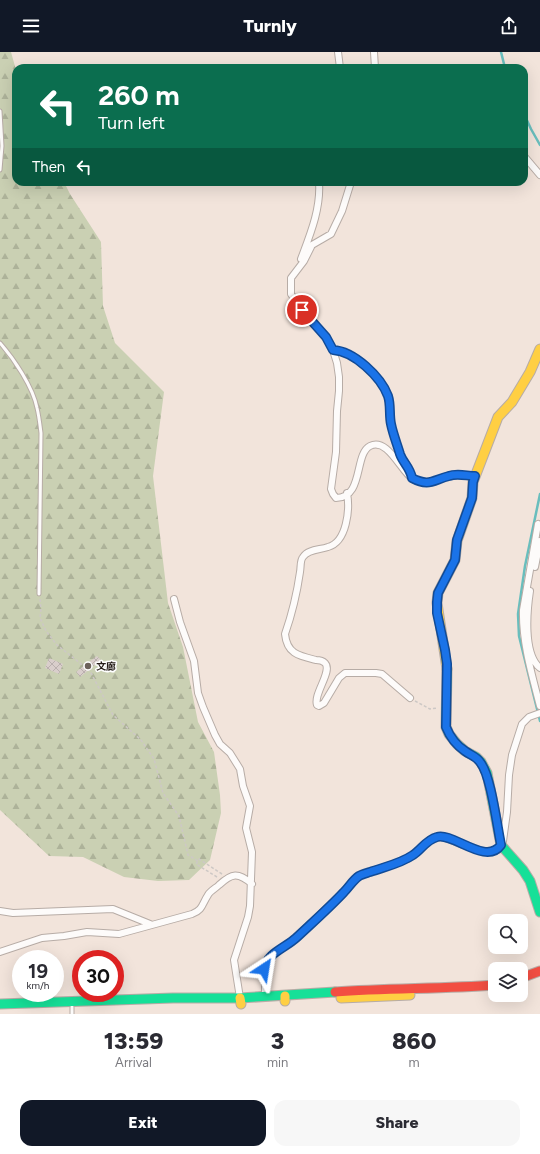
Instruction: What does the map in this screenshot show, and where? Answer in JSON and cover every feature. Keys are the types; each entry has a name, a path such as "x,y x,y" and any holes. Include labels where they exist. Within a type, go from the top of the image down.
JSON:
{"main road":[{"path":"540,349 527,378 512,402 498,417 473,482 472,498 457,540 455,560 438,593 437,602 437,613 445,650 447,708 446,727 449,734 461,748 476,757 481,762 487,773 501,845 523,870 530,881 540,912"},
{"path":"528,975 540,971"},
{"path":"528,981 540,977"},
{"path":"0,1004 173,998 240,1001 265,997 285,999 380,989 453,988 488,986"},
{"path":"0,1010 72,1011 173,1003 488,991"}],"street":[{"path":"338,52 340,64"},
{"path":"374,52 375,64"},
{"path":"528,161 540,175"},
{"path":"297,270 316,214 320,194 319,186"},
{"path":"350,186 342,211 331,234 312,245 291,278 291,294 302,310 326,337 333,350 339,377 336,452 331,490 336,498 340,498 347,493 356,483 364,453 367,448 372,445 379,445 385,448 407,473 419,482 430,483 456,475 475,476"},
{"path":"333,350 338,350 357,360 368,368 384,388 389,398 391,423 400,456 411,471 412,478"},
{"path":"347,493 347,520 341,535 332,546 305,554 302,559 298,587 285,634 286,638 293,653 321,661 327,666 326,673 316,700 317,705 323,705 339,678 345,673 382,674 410,698"},
{"path":"540,527 538,524 523,610 523,622 526,648 540,706"},
{"path":"540,541 539,554 528,611 529,644 534,663 540,668"},
{"path":"174,599 180,622 194,661 198,693 202,707 214,735 220,744 230,753 240,769 243,786 250,806 246,828 252,852 250,906 248,917 234,960 240,1001"},
{"path":"265,997 264,969 269,958 294,940 324,912 358,876 407,859 415,854 429,840 441,836 486,852 498,850 503,841 506,819 508,775 512,756 522,724 529,717 540,713"},
{"path":"0,952 42,938 87,932 118,934 150,924 199,912 208,895 232,875 240,876 252,884"},
{"path":"0,911 12,913 113,909 150,924"}],"lane":[{"path":"0,111 2,146 0,170"},
{"path":"0,343 12,357 33,396 37,408 41,433 39,594"}],"path":[{"path":"39,594 41,608 40,618 46,631 57,645 90,671 113,715 141,740 154,759 162,793 179,816 188,855 198,861 199,859 224,875"},
{"path":"410,698 417,703 430,708 447,708"},
{"path":"198,861 196,864 220,879"}],"green space":[{"path":"0,52 11,52 14,64 12,64 12,186 66,186 101,242 103,306 115,343 164,392 153,476 168,603 183,647 198,722 214,752 221,813 210,860 189,880 158,881 124,877 83,857 49,856 0,810"}],"building":[{"name":"文廊","path":"97,656 101,660 80,677 76,672"},
{"path":"49,658 63,664 59,674 45,668"}],"waterway":[{"path":"501,52 504,64"},
{"path":"528,123 540,145"},
{"path":"540,494 525,566 518,614 519,636 540,721"}],"traffic: fast":[{"path":"447,669 446,727 449,734 457,744 465,751 476,757 481,762 487,773 501,845 523,870 530,881 540,912"},
{"path":"0,1004 173,998 240,998 335,992"}],"traffic: slow":[{"path":"447,669 437,603 438,593 455,560 457,541 472,498 473,482 498,417 512,402 530,372 540,349"},
{"path":"341,998 410,995"},
{"path":"285,996 285,1001"},
{"path":"240,998 241,1004"}],"traffic: jam":[{"path":"528,975 540,971"},
{"path":"335,992 488,985"}],"place":[{"name":"文廊","path":"88,666"}],"route":[{"path":"264,969 269,958 294,940 324,912 358,876 407,859 415,854 429,840 436,837 441,836 486,852 498,850 501,845 487,773 481,762 476,757 456,744 446,727 447,664 437,613 438,593 455,560 457,540 472,498 475,476 449,476 430,483 419,482 412,478 411,471 400,456 391,423 389,398 384,388 376,376 368,368 357,360 338,350 333,350 326,337 302,310"}]}
